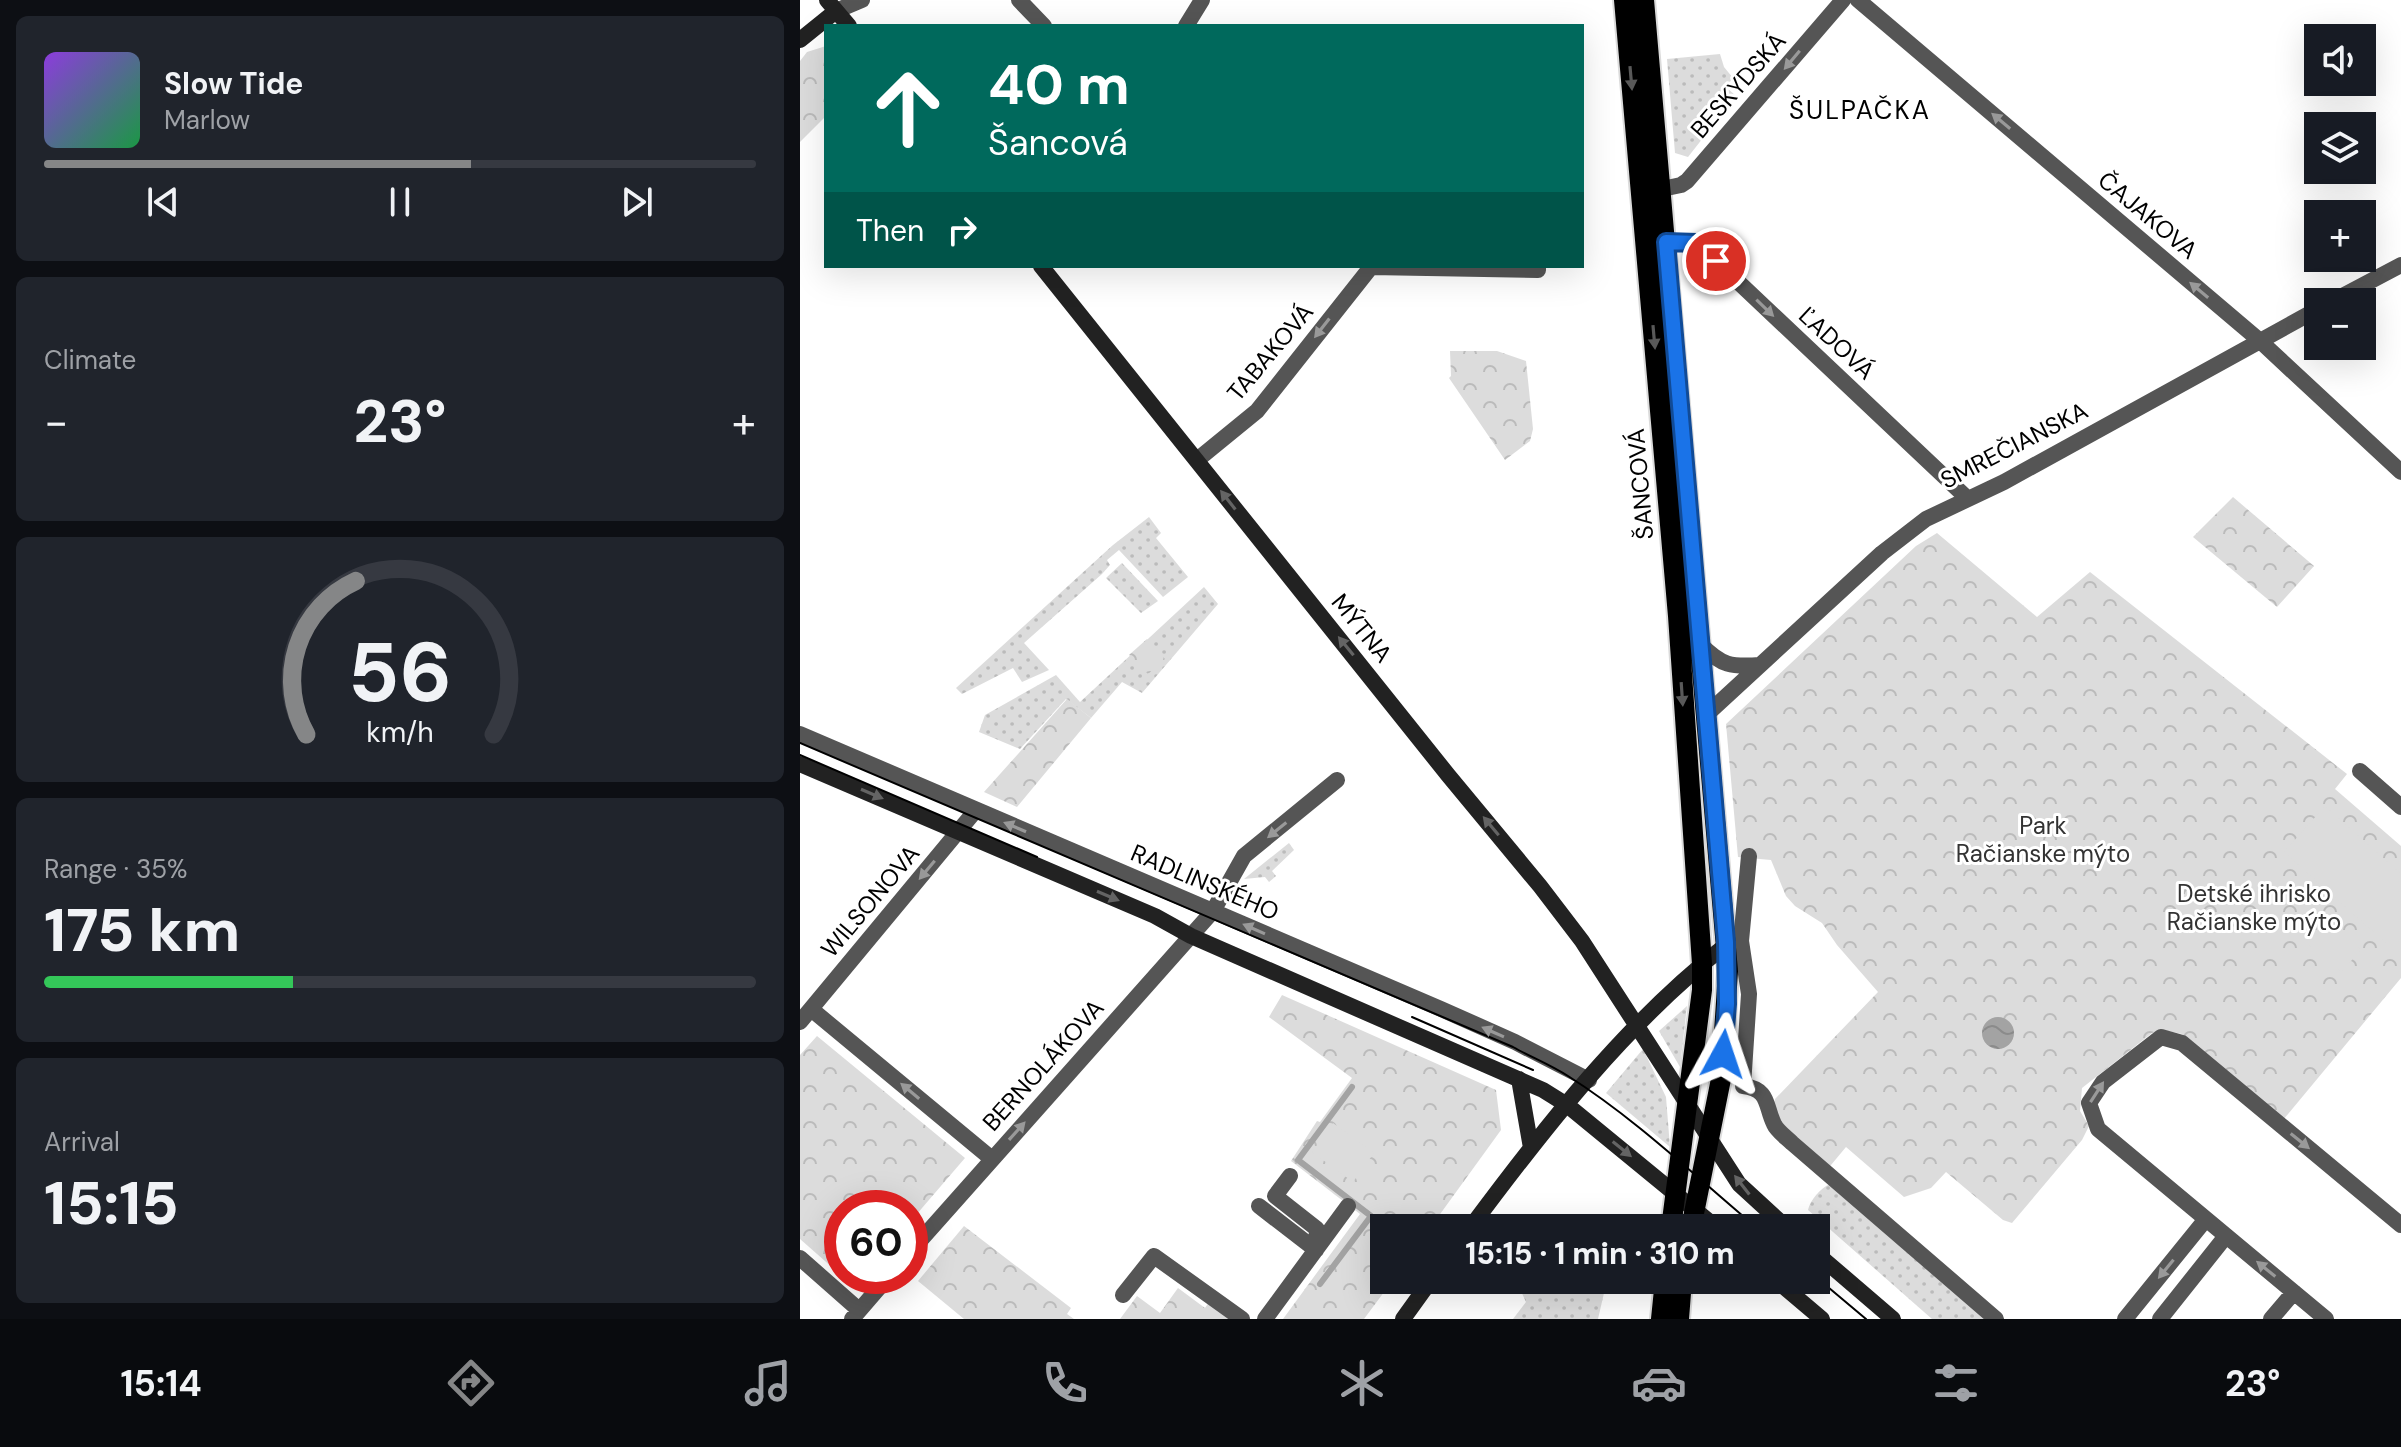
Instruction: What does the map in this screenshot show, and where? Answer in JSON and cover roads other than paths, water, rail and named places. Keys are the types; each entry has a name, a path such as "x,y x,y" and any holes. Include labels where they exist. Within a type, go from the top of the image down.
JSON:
{"main road":[{"name":"ŠANCOVÁ","path":"1624,0 1678,616 1702,964 1702,990 1676,1194"},
{"name":"ŠANCOVÁ","path":"1644,0 1726,945 1727,1004 1721,1079 1694,1214"},
{"path":"803,37 832,5 847,24"},
{"name":"MÝTNA","path":"1043,268 1540,886 1582,941 1639,1026 1739,1184 1772,1214"},
{"path":"800,764 1155,916 1191,936 1519,1079 1567,1105 1676,1194 1690,1214"},
{"path":"1481,1214 1589,1080 1639,1026 1702,964 1726,945"},
{"path":"1519,1079 1531,1148"},
{"path":"1673,1214 1676,1194"},
{"path":"1830,1265 1893,1319"},
{"path":"1403,1319 1421,1294"},
{"path":"1661,1319 1673,1294"},
{"path":"1679,1294 1679,1319"},
{"path":"1793,1294 1822,1319"}],"street":[{"path":"832,5 862,0"},
{"path":"1019,0 1042,24"},
{"path":"1187,24 1202,0"},
{"name":"BESKYDSKÁ","path":"1662,189 1687,181 1843,0"},
{"name":"ČAJAKOVA","path":"1858,0 2259,340 2401,472"},
{"path":"803,37 824,35"},
{"name":"ĽADOVÁ","path":"1666,242 1697,243 1967,498"},
{"path":"2357,288 2401,265"},
{"name":"TABAKOVÁ","path":"1197,460 1257,411 1369,268"},
{"path":"1454,268 1538,268"},
{"name":"SMREČIANSKA","path":"1707,714 1882,553 1926,519 2004,482 2304,316"},
{"path":"1701,645 1731,667 1760,665"},
{"name":"RADLINSKÉHO","path":"800,734 1515,1042 1589,1080"},
{"path":"2360,771 2401,807"},
{"name":"BERNOLÁKOVA","path":"928,1232 1213,911 1244,856 1337,780"},
{"name":"WILSONOVA","path":"806,1016 976,810"},
{"path":"1749,856 1741,941 1749,994 1743,1086 1752,1087 1768,1100 1774,1125 1792,1143 1996,1319"},
{"path":"806,1016 992,1159"},
{"path":"2326,1319 2098,1129 2089,1103 2103,1082 2161,1037 2182,1043 2401,1225"},
{"path":"1290,1176 1275,1196 1317,1229 1316,1250"},
{"path":"1259,1206 1316,1250"},
{"path":"1265,1319 1348,1206"},
{"path":"2125,1319 2206,1219"},
{"path":"2160,1319 2226,1236"},
{"path":"1123,1295 1154,1256 1242,1319"},
{"path":"800,1258 856,1315 874,1294"},
{"path":"2271,1319 2294,1292"}],"water":[{"path":"1998,1017 2009,1022 2014,1033 2009,1044 1998,1049 1987,1044 1982,1033 1987,1022"}],"waterway":[{"path":"1320,1284 1371,1216 1298,1160 1352,1087"}],"tram line":[{"path":"800,743 1513,1047 1568,1076 1618,1111 1741,1214"},
{"path":"800,755 1037,857"},
{"path":"1412,1017 1533,1070"},
{"path":"1830,1289 1866,1319"}],"district":[{"name":"ŠULPAČKA","path":"1860,110"}],"park label":[{"name":"Park Račianske mýto","path":"2043,839"},
{"name":"Detské ihrisko Račianske mýto","path":"2254,907"}]}
